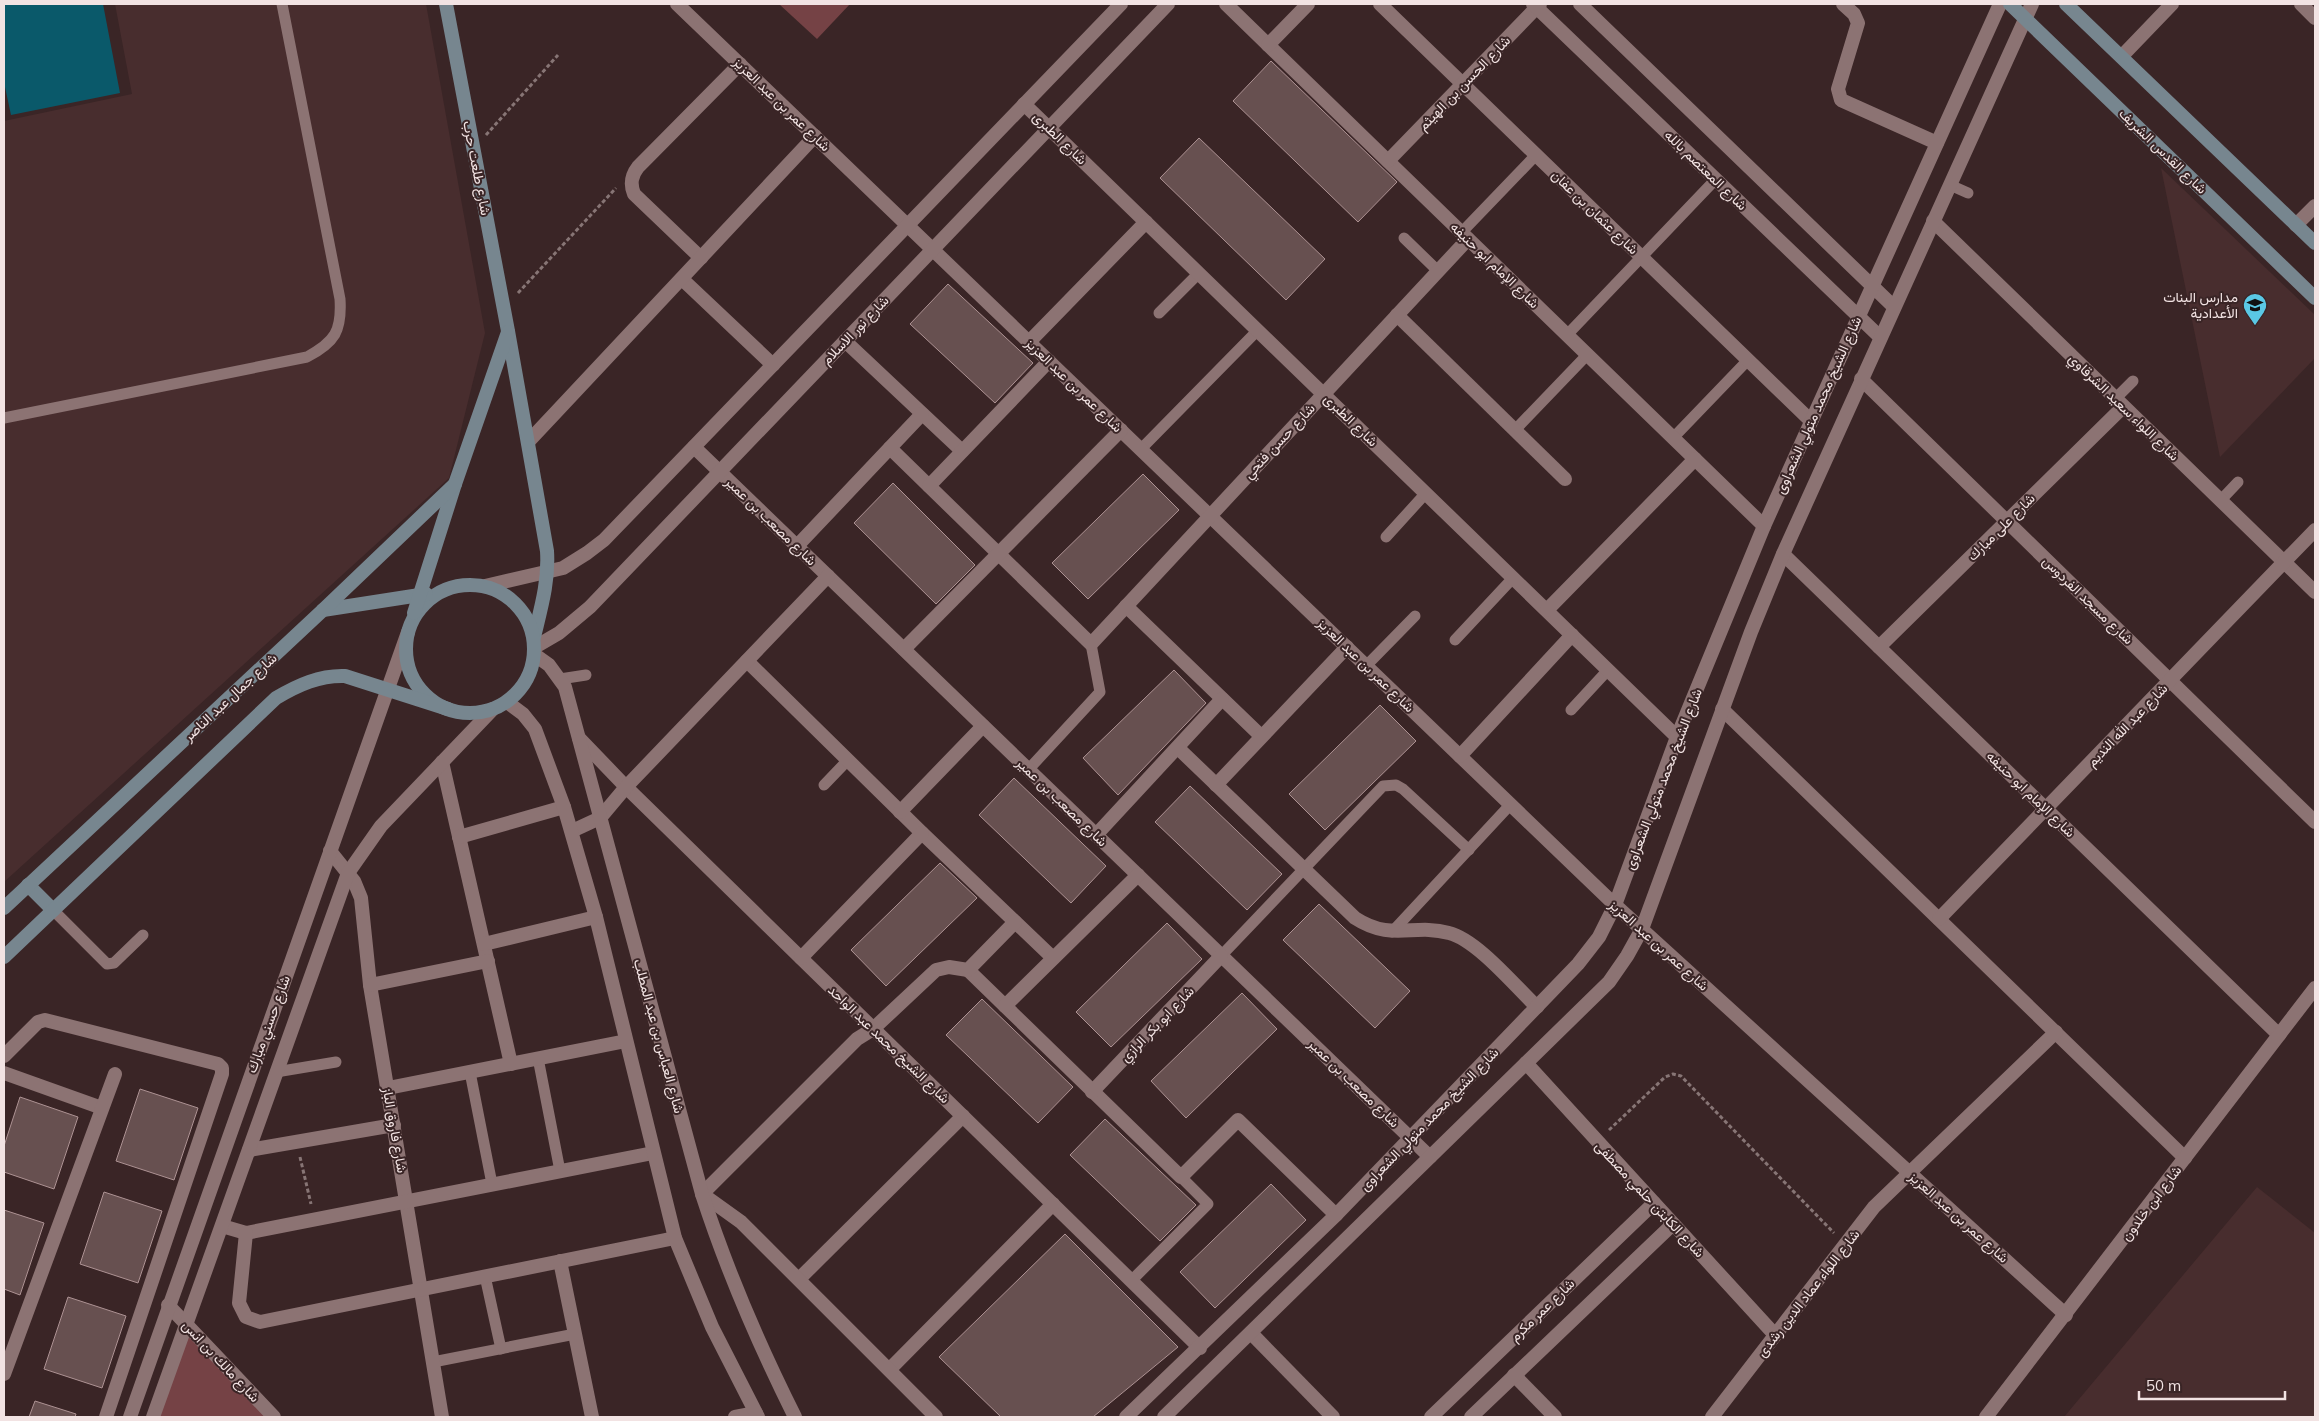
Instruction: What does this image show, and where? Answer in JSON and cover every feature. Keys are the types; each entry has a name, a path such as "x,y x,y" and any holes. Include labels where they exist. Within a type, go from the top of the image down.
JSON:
{"main road":[{"name":"شارع طلعت حرب","path":"446,4 504,308 547,551 548,572 535,646"},
{"name":"شارع القدس الشريف","path":"2010,4 2315,298"},
{"path":"2066,4 2315,243"},
{"name":"شارع طلعت حرب","path":"410,626 455,484 508,332"},
{"name":"شارع جمال عبد الناصر","path":"4,908 455,484"},
{"path":"4,957 276,698 302,684 331,676 360,679 448,709 463,713 478,713 493,709 507,702 526,682 535,646 522,610 499,591 485,586 470,584 420,595 323,610"},
{"path":"441,591 424,604 410,626 406,655 413,678 428,697 448,709"},
{"path":"28,884 53,910"}],"street":[{"name":"شارع عمر بن عبد العزيز","path":"677,4 1615,906 2066,1315"},
{"path":"485,586 563,568 587,554 604,540 1120,4"},
{"name":"شارع نور الاسلام","path":"535,646 559,633 580,616 1168,4"},
{"name":"شارع الإمام ابو حنيفه","path":"1226,4 1764,526"},
{"path":"1268,45 1308,4"},
{"name":"شارع عثمان بن عفان","path":"1380,4 1810,420"},
{"path":"1580,4 1894,307"},
{"path":"1843,4 1854,14 1858,23 1838,89 1841,100 1937,143"},
{"name":"شارع الشيخ محمد متولي الشعراوى","path":"1126,1417 1200,1348 1336,1215 1589,951 1615,906 1677,736 1810,420 2000,4"},
{"name":"شارع الشيخ محمد متولي الشعراوى","path":"1164,1417 1609,982 1627,956 1642,930 1722,709 1783,554 1861,378 2032,4"},
{"path":"2122,56 2172,4"},
{"path":"2300,4 2315,18"},
{"name":"شارع الحسن بن الهيثم","path":"1388,161 1537,5"},
{"name":"شارع المعتصم بالله","path":"1537,5 1880,337"},
{"path":"701,258 634,194 631,183 632,177 638,167 740,64"},
{"name":"شارع الطبرى","path":"1024,104 1677,736"},
{"path":"528,442 815,136"},
{"path":"2296,225 2315,206"},
{"name":"شارع اللواء سعيد الشرقاوي","path":"1933,221 2315,592"},
{"path":"1030,342 1146,222"},
{"name":"شارع حسن فتحي","path":"1090,644 1438,271 1465,236"},
{"path":"682,279 772,365"},
{"path":"1397,315 1565,479"},
{"path":"845,341 962,451"},
{"path":"929,486 1049,361"},
{"name":"شارع مسجد الفردوس","path":"1861,378 2315,822"},
{"name":"شارع على مبارك","path":"1879,647 2007,522 2119,403"},
{"path":"797,546 922,414"},
{"path":"904,649 1121,430"},
{"name":"شارع مصعب بن عمير","path":"694,447 1430,1157"},
{"path":"890,448 1090,644"},
{"path":"1547,610 1695,459"},
{"name":"شارع عبد الله النديم","path":"1939,919 2315,530"},
{"name":"شارع الإمام ابو حنيفه","path":"1783,554 2279,1035"},
{"path":"572,831 600,818 626,787 828,576"},
{"path":"1126,606 1261,736"},
{"name":"شارع حسني مبارك","path":"130,1417 168,1305 410,626"},
{"path":"1460,756 1572,635"},
{"name":"شارع العباس بن عبد المطلب","path":"535,646 560,679 567,696 702,1194 726,1262 768,1364 795,1417"},
{"path":"1216,785 1347,647"},
{"path":"747,661 900,812 1053,958"},
{"path":"1096,835 1222,699"},
{"path":"507,702 523,714 535,729 572,831 596,916 653,1153 676,1238 712,1327 757,1415 735,1417"},
{"name":"شارع حسني مبارك","path":"154,1417 348,873 381,826 493,709"},
{"path":"1722,709 2185,1158"},
{"path":"900,812 983,726"},
{"name":"شارع الشيخ محمد عبد الواحد","path":"579,738 626,787 1200,1348"},
{"path":"1178,748 1355,918 1373,927 1392,932 1438,931 1457,936 1474,947 1537,1007"},
{"path":"442,762 511,1064"},
{"path":"459,837 564,807"},
{"path":"801,958 922,833"},
{"name":"شارع فاروق الباز","path":"330,851 354,881 361,898 370,985 442,1417"},
{"path":"1005,1006 1138,875"},
{"path":"484,944 596,916"},
{"path":"968,970 1015,922"},
{"name":"شارع ابو بكر الرازي","path":"1092,1092 1221,956"},
{"path":"370,985 488,961"},
{"path":"936,1417 741,1222 702,1194 857,1039 873,1029 936,970 949,967 968,970 1181,1177 1238,1120 1336,1215"},
{"name":"شارع ابن خلدون","path":"1986,1417 2315,988"},
{"path":"4,1056 38,1022 45,1020 218,1064 222,1068 222,1074 106,1417"},
{"name":"شارع اللواء عماد الدين رشدى","path":"1712,1417 1874,1207 2056,1032"},
{"path":"388,1088 626,1041"},
{"name":"شارع الكابتن حلمي مصطفى","path":"1526,1063 1775,1335"},
{"path":"4,1073 102,1108"},
{"path":"4,1374 115,1074"},
{"path":"799,1279 963,1116"},
{"path":"249,1150 394,1125"},
{"path":"222,1226 246,1232 653,1153"},
{"name":"شارع عمر مكرم","path":"1431,1417 1654,1203"},
{"path":"890,1369 1053,1204"},
{"name":"شارع عمر مكرم","path":"1470,1417 1673,1224"},
{"path":"246,1232 239,1303 241,1311 252,1320 260,1322 676,1238"},
{"path":"560,1261 592,1417"},
{"name":"شارع مالك بن انس","path":"168,1305 274,1417"},
{"path":"1251,1333 1333,1417"},
{"path":"1514,1375 1555,1417"}],"lane":[{"path":"4,418 307,357 325,348 337,334 341,316 337,280 282,4"},
{"path":"1465,236 1536,155"},
{"path":"1567,335 1716,179"},
{"path":"1950,185 1968,193"},
{"path":"1404,238 1438,271"},
{"path":"1159,314 1199,273"},
{"path":"1141,449 1258,330"},
{"path":"1515,430 1587,355"},
{"path":"1673,438 1748,360"},
{"path":"2119,403 2133,381"},
{"path":"2220,501 2238,482"},
{"path":"1386,537 1426,493"},
{"path":"1456,640 1513,578"},
{"path":"1366,666 1415,616"},
{"path":"1028,770 1100,692 1090,644"},
{"path":"1571,710 1608,670"},
{"path":"560,679 586,675"},
{"path":"824,785 848,760"},
{"path":"1221,956 1380,789 1388,785 1396,785 1403,789 1469,850"},
{"path":"1392,932 1510,805"},
{"path":"53,910 107,964 114,964 143,935"},
{"path":"538,1058 560,1171"},
{"path":"276,1072 336,1062"},
{"path":"470,1072 492,1184"},
{"path":"1131,1281 1208,1204 1181,1177"},
{"path":"486,1276 501,1349"},
{"path":"433,1362 575,1334"}],"path":[{"path":"473,149 558,55"},
{"path":"504,308 614,190 631,183"},
{"path":"1597,1141 1665,1077 1673,1074 1681,1076 1845,1244"},
{"path":"296,1142 314,1219"}],"shaded area":[{"path":"115,4 426,4 485,333 449,478 4,882 4,121 132,94"},
{"path":"779,4 850,4 817,39"},
{"path":"2161,168 2315,315 2315,358 2220,457"},
{"path":"2257,1187 2315,1233 2315,1417 2064,1417"},
{"path":"186,1323 273,1417 154,1417"}],"water":[{"path":"4,4 103,4 120,93 11,115 4,87"}],"building":[{"path":"1271,61 1397,182 1358,222 1233,101"},
{"path":"1199,138 1325,259 1286,300 1160,178"},
{"path":"948,284 1033,363 995,403 910,324"},
{"path":"1143,474 1179,510 1088,599 1052,563"},
{"path":"893,483 975,565 936,604 854,523"},
{"path":"1174,670 1206,703 1118,795 1083,758"},
{"path":"1380,705 1416,741 1325,830 1289,794"},
{"path":"1014,778 1106,866 1071,903 979,815"},
{"path":"1190,786 1282,874 1247,910 1155,822"},
{"path":"940,863 977,898 886,986 851,950"},
{"path":"1319,904 1410,991 1375,1028 1283,940"},
{"path":"1167,923 1202,959 1111,1047 1076,1012"},
{"path":"1242,993 1277,1029 1186,1118 1151,1081"},
{"path":"982,999 1073,1087 1038,1123 946,1035"},
{"path":"140,1089 198,1108 174,1180 116,1161"},
{"path":"20,1097 78,1117 54,1189 4,1172 4,1146"},
{"path":"1105,1119 1196,1205 1160,1241 1070,1155"},
{"path":"1271,1184 1306,1220 1215,1308 1180,1272"},
{"path":"104,1192 162,1211 138,1283 80,1264"},
{"path":"4,1210 44,1223 20,1295 4,1289"},
{"path":"1065,1234 1178,1347 1093,1417 1001,1417 939,1357"},
{"path":"68,1297 126,1316 102,1388 44,1369"},
{"path":"35,1401 76,1414 75,1417 29,1417"}],"place":[{"name":"مدارس البنات الأعدادية","path":"2255,326"}]}
